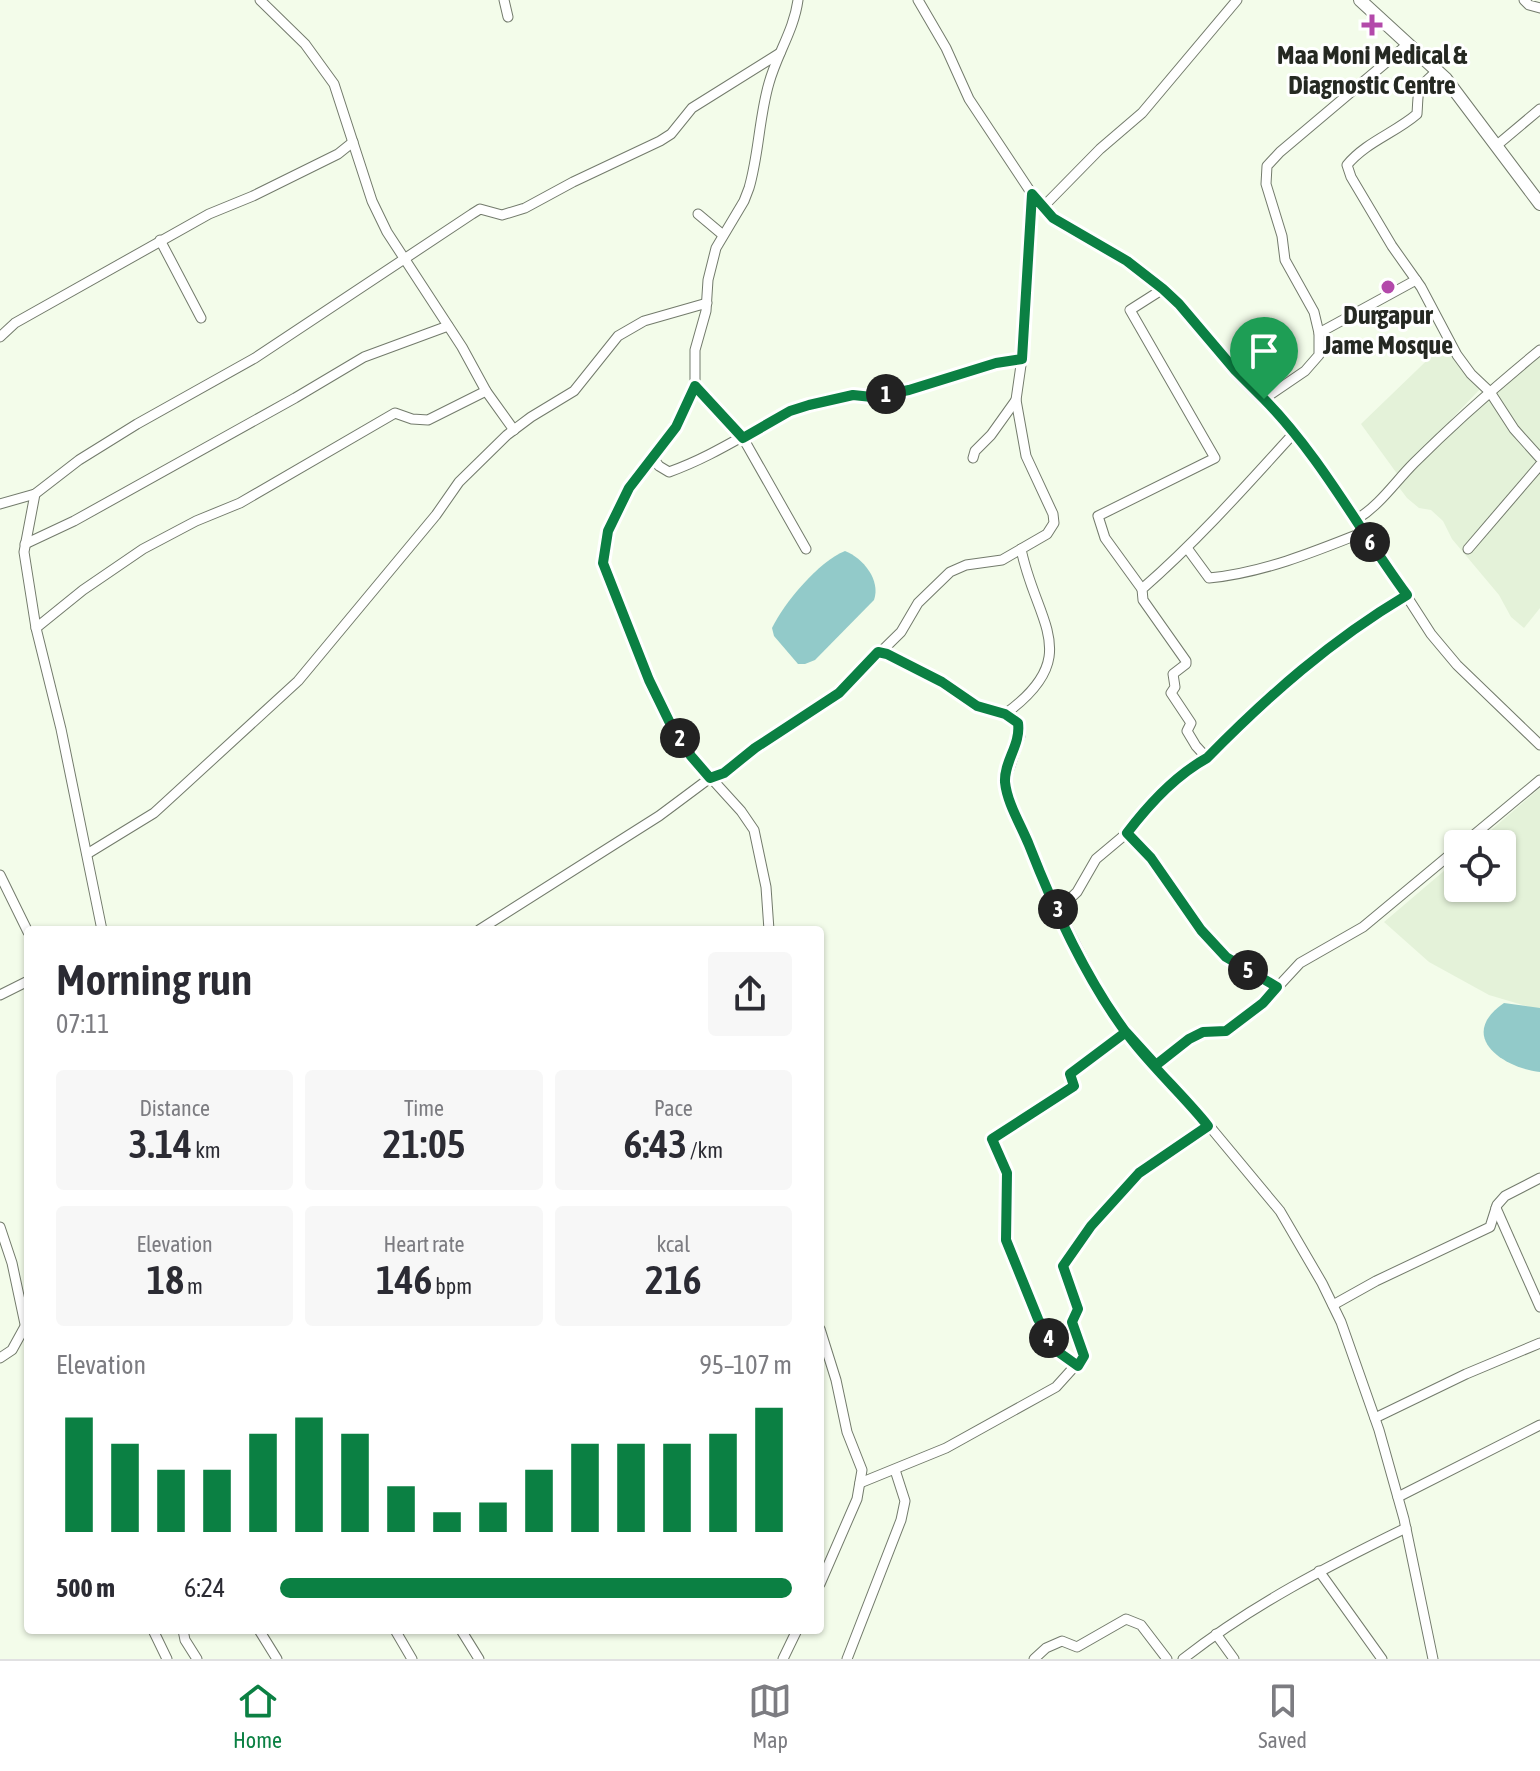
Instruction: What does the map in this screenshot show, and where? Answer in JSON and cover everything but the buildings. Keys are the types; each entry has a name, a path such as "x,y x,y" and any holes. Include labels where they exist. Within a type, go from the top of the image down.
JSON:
{"main road":[{"path":"1360,0 1437,71 1540,204"}],"street":[{"path":"260,0 305,44 334,84 372,201 387,232 486,391 514,430"},
{"path":"504,0 508,17"},
{"path":"769,926 766,887 754,830 741,811 691,756 669,721 649,680 603,563 608,531 629,488 685,411 695,386 695,350 716,248 749,188 770,78 783,51 798,0"},
{"path":"918,0 946,48 969,99 1032,194 1053,218 1127,261 1179,304 1294,433 1357,519 1431,634 1457,665 1540,745"},
{"path":"1043,207 1100,149 1142,113 1237,0"},
{"path":"1524,0 1540,8"},
{"path":"1264,399 1305,371 1319,355 1319,333 1314,312 1285,260 1282,236 1266,184 1267,166 1408,44"},
{"path":"0,504 35,494 79,460 255,358 480,209 502,215 525,208 671,134 692,108 783,51"},
{"path":"1437,71 1419,88 1415,97 1417,114 1372,143 1347,165 1351,177 1416,280 1457,355 1490,392 1514,429 1540,458"},
{"path":"1496,146 1540,109"},
{"path":"0,337 15,323 160,240 338,154 353,142"},
{"path":"485,926 659,816 710,778 724,773 755,748 839,693 901,632 918,603 950,572 966,565 1002,560 1047,534 1054,523 1053,514 1026,456 1016,400 1022,359 1032,194"},
{"path":"698,214 723,235"},
{"path":"160,240 201,318"},
{"path":"1319,333 1416,280"},
{"path":"1163,289 1130,310 1215,458 1098,516 1105,538 1142,589 1143,600 1186,661 1173,674 1175,687 1171,693 1191,723 1187,731 1189,737 1207,758"},
{"path":"87,854 154,813 298,681 436,515 459,482 514,430 574,391 618,336 644,321 707,303"},
{"path":"25,544 74,521 364,357 448,326"},
{"path":"1357,519 1377,504 1412,464 1540,350"},
{"path":"653,458 669,472 743,438 790,411 853,395 872,397 909,390 996,363 1022,359"},
{"path":"695,386 743,438 806,549"},
{"path":"36,628 83,590 143,549 196,521 240,503 395,413 428,420 486,391"},
{"path":"973,458 975,451 991,435 1016,400"},
{"path":"1142,589 1238,497 1294,433"},
{"path":"1468,549 1540,465"},
{"path":"35,494 24,552 36,628 101,926"},
{"path":"1187,548 1209,578 1260,570 1364,532"},
{"path":"1005,714 1042,680 1050,652 1040,603 1030,585 1021,549"},
{"path":"1058,910 1077,892 1096,859 1127,833 1166,789 1193,765 1207,758 1289,678 1407,595"},
{"path":"878,652 942,682 977,706 1005,714 1018,723 1020,736 1005,781 1012,805 1058,910 1100,993 1126,1032 1280,1211 1333,1305 1375,1418 1398,1497 1433,1659"},
{"path":"1480,830 1540,780"},
{"path":"1127,833 1151,858 1201,930 1226,957 1277,987"},
{"path":"1156,1065 1203,1032 1226,1031 1263,1003 1300,963 1363,927 1444,860"},
{"path":"0,875 25,926"},
{"path":"0,995 24,983"},
{"path":"1078,1366 1057,1351 1038,1319 1006,1240 1007,1173 992,1139 1074,1086 1070,1074 1126,1032"},
{"path":"860,1483 946,1448 1056,1387 1078,1366 1084,1356 1072,1322 1078,1309 1063,1266 1091,1226 1139,1173 1208,1126"},
{"path":"1333,1305 1490,1227 1496,1208 1505,1196 1540,1178"},
{"path":"1496,1208 1540,1307"},
{"path":"0,1227 24,1314"},
{"path":"0,1358 12,1350 24,1327"},
{"path":"824,1342 847,1432 862,1470 857,1499 824,1575"},
{"path":"1375,1418 1466,1374 1540,1343"},
{"path":"1398,1497 1540,1425"},
{"path":"847,1659 901,1520 905,1501 895,1470"},
{"path":"1183,1659 1216,1634 1319,1571 1406,1528"},
{"path":"1319,1571 1382,1659"},
{"path":"1034,1659 1046,1648 1062,1641 1077,1647 1126,1619 1141,1625 1167,1659"},
{"path":"155,1634 167,1659"},
{"path":"184,1634 197,1659"},
{"path":"261,1634 277,1659"},
{"path":"397,1634 412,1659"},
{"path":"463,1634 479,1659"},
{"path":"783,1659 795,1634"},
{"path":"1216,1634 1234,1659"}],"shaded area":[{"path":"1446,342 1481,388 1398,475 1361,424"},
{"path":"1540,353 1540,608 1524,628 1511,617 1499,595 1452,539 1443,521 1431,510 1419,508 1398,486 1475,403"},
{"path":"1540,788 1540,1010 1489,995 1429,962 1384,922 1444,871 1444,902 1516,902 1516,830 1491,830"}],"water":[{"path":"845,551 869,571 875,585 874,600 815,660 798,664 774,636 772,628 803,584 824,564"},
{"path":"1504,1003 1540,1008 1540,1072 1512,1064 1490,1048 1484,1027 1490,1015"}],"place":[{"name":"Maa Moni Medical & Diagnostic Centre","path":"1372,25"},
{"name":"Durgapur Jame Mosque","path":"1388,287"}],"route":[{"path":"1264,399 1163,289 1127,261 1053,218 1032,194 1022,359 996,363 909,390 872,397 853,395 809,405 790,411 743,438 695,386 676,427 629,488 608,531 603,563 649,680 669,721 691,756 710,778 724,773 755,748 839,693 878,652 942,682 977,706 1005,714 1018,723 1020,736 1005,781 1042,878 1100,993 1118,1020 1142,1052 1208,1126 1139,1173 1091,1226 1063,1266 1078,1309 1072,1322 1084,1356 1078,1366 1057,1351 1038,1319 1006,1240 1007,1173 992,1139 1074,1086 1070,1074 1126,1032 1142,1052 1156,1065 1203,1032 1226,1031 1263,1003 1277,987 1226,957 1201,930 1151,858 1127,833 1166,789 1193,765 1207,758 1289,678 1407,595 1325,473 1264,399"}]}
